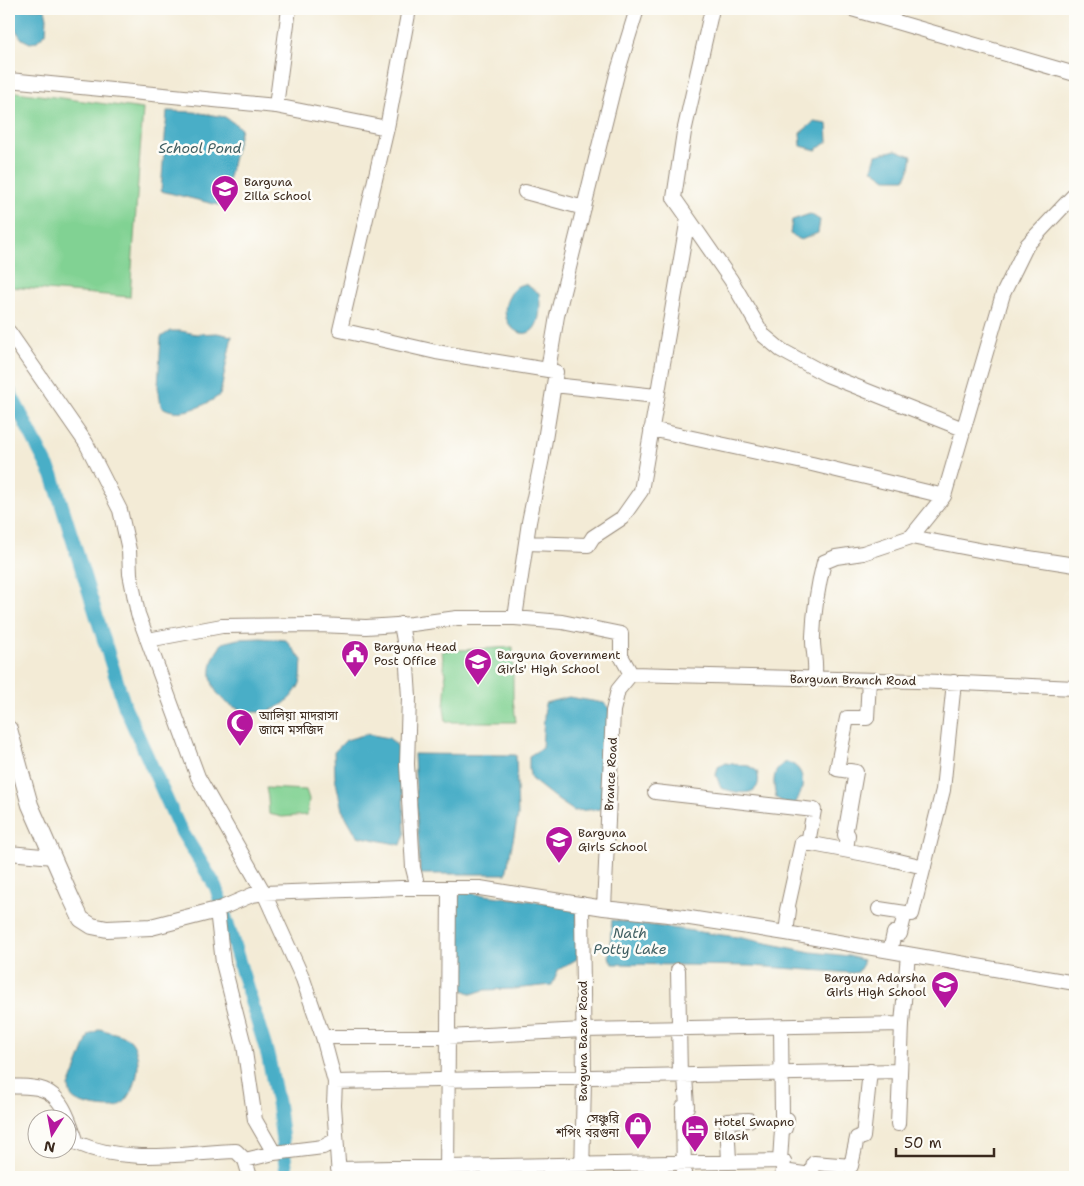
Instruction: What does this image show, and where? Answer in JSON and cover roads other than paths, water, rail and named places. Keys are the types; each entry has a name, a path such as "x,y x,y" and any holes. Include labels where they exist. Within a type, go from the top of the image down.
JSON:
{"street":[{"path":"276,106 289,9"},
{"path":"409,9 387,128 340,330 436,352 556,372 515,618"},
{"path":"548,370 557,316 617,74 637,9"},
{"path":"712,9 684,132 674,198 731,280 763,334 781,350 826,375 963,429"},
{"path":"852,9 1075,74"},
{"path":"9,80 276,106 387,128"},
{"path":"525,192 584,208"},
{"path":"911,537 944,496 1003,294 1027,245 1075,194"},
{"path":"526,543 588,546 593,537 622,518 641,491 688,218"},
{"path":"9,332 86,444 120,510 129,550 130,574 138,614 198,777 303,979 323,1037 335,1082 334,1105 338,1173 583,1170 684,1162 729,1161 811,1175 814,1163 851,1166 858,1138 863,1137 870,1071"},
{"path":"554,385 656,396"},
{"path":"651,429 812,464 944,496"},
{"path":"814,679 816,672 813,638 820,577 824,562 836,557 863,553 911,537 984,551 1075,565"},
{"path":"148,640 222,626 318,625 366,627 457,618 515,618 562,622 621,634 621,656 630,674"},
{"path":"402,624 410,697 407,764 413,868 418,888"},
{"name":"Barguan Branch Road","path":"630,674 954,682 1075,688"},
{"name":"Brance Road","path":"604,908 613,712 618,690 630,674"},
{"path":"846,850 848,835 845,835 846,827 856,772 837,769 847,718 867,718 868,680"},
{"path":"879,910 912,914 943,790 954,682"},
{"path":"9,728 30,805 82,919 92,926 107,929 151,927 217,910 258,894 418,888 480,888 604,908 677,916 786,933 1075,983"},
{"path":"656,792 814,810 808,844"},
{"path":"786,933 790,910 787,910 802,842 924,867"},
{"path":"9,854 53,857"},
{"path":"447,1172 449,888"},
{"name":"Barguna Bazar Road","path":"582,904 583,1170"},
{"path":"217,910 223,963 244,1046 255,1120 274,1153"},
{"path":"890,951 894,933 900,934 905,913"},
{"path":"898,1124 902,1024 908,954"},
{"path":"678,970 679,1028 686,1107 683,1107 684,1177"},
{"path":"323,1037 447,1037 583,1030 902,1024"},
{"path":"780,1027 782,1116 787,1119 786,1128 782,1129 782,1170"},
{"path":"335,1082 900,1071"},
{"path":"9,1086 41,1089 57,1098 68,1119 77,1143 93,1150 116,1155 142,1157 236,1151 245,1160 250,1177"},
{"path":"729,1161 727,1120 749,1120"},
{"path":"245,1160 274,1153 323,1147 336,1140"}],"water":[{"path":"11,9 45,9 47,18 46,33 36,42 30,43 22,39 12,25"},
{"name":"School Pond","path":"167,111 194,112 225,117 241,128 222,206 161,191"},
{"path":"814,122 827,124 828,141 816,150 801,146 800,133"},
{"path":"896,150 912,156 910,168 905,179 886,179 872,169 876,155"},
{"path":"810,214 820,220 818,233 801,240 790,234 792,220"},
{"path":"525,284 539,293 539,314 535,327 528,333 520,333 512,328 507,319 505,308 513,290"},
{"path":"170,331 196,334 217,333 232,336 220,395 191,410 175,411 161,406 158,387 161,337"},
{"path":"238,639 286,640 302,660 301,677 300,684 294,693 282,705 267,711 251,712 236,708 224,700 215,688 211,674 214,657 222,643"},
{"path":"569,697 604,703 609,708 608,765 601,809 574,811 531,779 529,756 542,748 545,703"},
{"path":"367,734 389,738 401,749 405,834 401,845 357,836 342,810 335,777 334,752 346,740"},
{"path":"414,754 516,755 518,816 506,874 420,874"},
{"path":"787,762 798,769 802,780 801,793 794,805 786,804 776,798 775,792 774,777 778,768"},
{"path":"725,763 749,766 757,771 758,780 754,790 742,793 721,788 716,775 718,767"},
{"path":"461,892 573,906 577,911 577,959 558,970 552,985 484,990 472,994 461,989 456,982 457,900"},
{"name":"Nath Potty Lake","path":"612,920 737,937 811,952 849,956 863,960 863,964 858,972 853,973 752,966 613,964 609,955"},
{"path":"100,1029 129,1039 137,1055 137,1076 130,1095 124,1102 113,1108 83,1104 75,1100 70,1094 69,1087 89,1035"}],"waterway":[{"path":"9,391 53,477 125,707 179,827 216,887 268,1056 278,1105 287,1177"}],"place":[{"name":"Barguna Zilla School","path":"225,213"},
{"name":"Barguna Head Post Office","path":"355,678"},
{"name":"Barguna Government Girls' High School","path":"478,686"},
{"name":"আলিয়া মাদরাসা জামে মসজিদ","path":"240,747"},
{"name":"Barguna Girls School","path":"559,864"},
{"name":"Barguna Adarsha Girls High School","path":"945,1009"},
{"name":"সেঞ্চুরি শপিং বরগুনা","path":"638,1150"},
{"name":"Hotel Swapno Bilash","path":"695,1153"}]}
